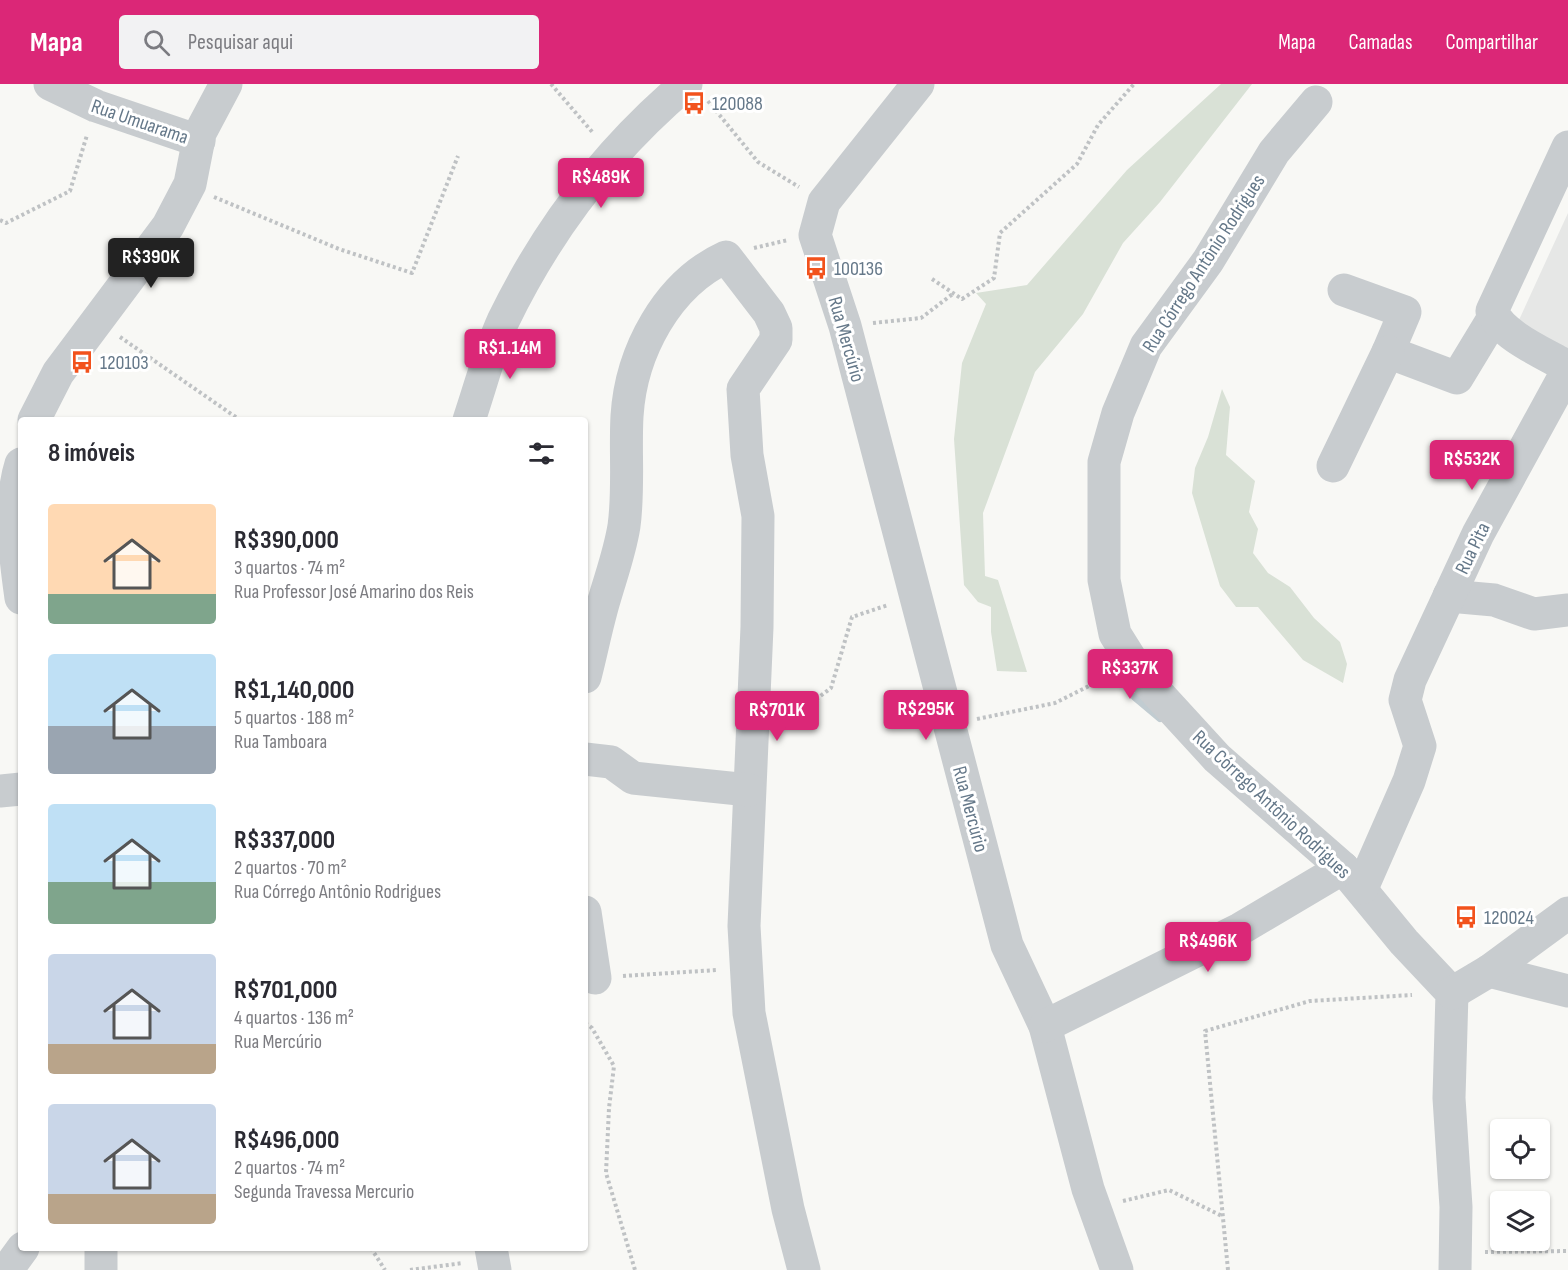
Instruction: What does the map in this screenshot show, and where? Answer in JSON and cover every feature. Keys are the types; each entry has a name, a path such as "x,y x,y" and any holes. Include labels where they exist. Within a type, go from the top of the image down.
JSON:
{"street":[{"name":"Rua Umuarama","path":"50,84 96,106 199,141"},
{"path":"36,417 58,373 168,226 190,184 199,141 226,84"},
{"path":"815,235 824,202 918,84"},
{"path":"470,417 502,323 544,245 581,193 662,104 694,88"},
{"name":"Rua Córrego Antônio Rodrigues","path":"1316,102 1274,152 1208,261 1146,346 1118,413 1104,462 1104,580 1115,634 1133,663 1217,758 1352,878 1404,942 1452,993"},
{"path":"1388,352 1457,378 1494,317 1493,304 1568,147"},
{"name":"Rua Mercúrio","path":"815,235 845,326 1007,945 1045,1026 1095,1208 1117,1270"},
{"path":"588,666 620,550 624,524 627,416 631,386 649,334 675,295 703,267 726,256 769,313 776,328 776,340 743,389 747,455 758,516 744,926 749,1013 788,1209 804,1270"},
{"path":"1333,466 1405,312 1344,290"},
{"name":"Rua Pita","path":"1352,878 1416,762 1420,746 1405,700 1410,680 1478,534 1564,377 1563,366 1559,362 1528,344 1494,317"},
{"path":"13,473 18,576"},
{"path":"1449,596 1494,600 1534,614 1568,610"},
{"path":"588,759 611,762 633,778 749,790"},
{"path":"0,791 18,789"},
{"path":"1045,1026 1240,929 1352,878"},
{"path":"1455,1261 1456,1207 1449,1098 1452,993 1489,971 1568,913"},
{"path":"588,932 595,978"},
{"path":"1489,971 1568,991"},
{"path":"7,1270 21,1251"},
{"path":"101,1251 101,1270"}],"path":[{"path":"551,84 614,155"},
{"path":"932,279 962,299 994,278 1000,234 1077,164 1098,125 1134,84"},
{"path":"694,88 758,162 824,202"},
{"path":"0,220 6,223 70,191 96,106"},
{"path":"190,184 230,206 339,249 412,273 458,156"},
{"path":"726,256 774,242 815,235"},
{"path":"845,326 921,318 954,293"},
{"path":"96,320 236,417"},
{"path":"752,730 789,719 831,688 852,617 914,596"},
{"path":"948,725 1055,703 1133,663"},
{"path":"595,978 746,968"},
{"path":"1228,1270 1205,1031 1310,1001 1452,993"},
{"path":"588,1025 592,1028 614,1066 609,1108 606,1173 635,1270"},
{"path":"1095,1208 1169,1190 1222,1216"},
{"path":"373,1251 385,1270"},
{"path":"1455,1261 1568,1251"},
{"path":"410,1270 493,1259"}],"shaded area":[{"path":"1221,84 1252,84 1160,202 1123,243 1083,314 1035,372 983,513 985,576 998,580 1027,672 997,671 991,632 991,607 978,602 964,585 954,439 962,363 986,304 976,293 1027,285 1127,170"},
{"path":"1568,213 1568,361 1513,333"},
{"path":"1222,389 1230,407 1226,455 1255,481 1249,512 1258,529 1253,553 1268,573 1290,587 1314,618 1340,642 1347,664 1343,683 1303,660 1258,607 1236,607 1220,586 1192,493 1195,468 1208,437"}],"waterway":[{"path":"1135,697 1160,718"}],"place":[{"name":"120088","path":"694,103"},
{"name":"100136","path":"816,268"},
{"name":"120103","path":"82,362"},
{"name":"120024","path":"1466,917"}]}
